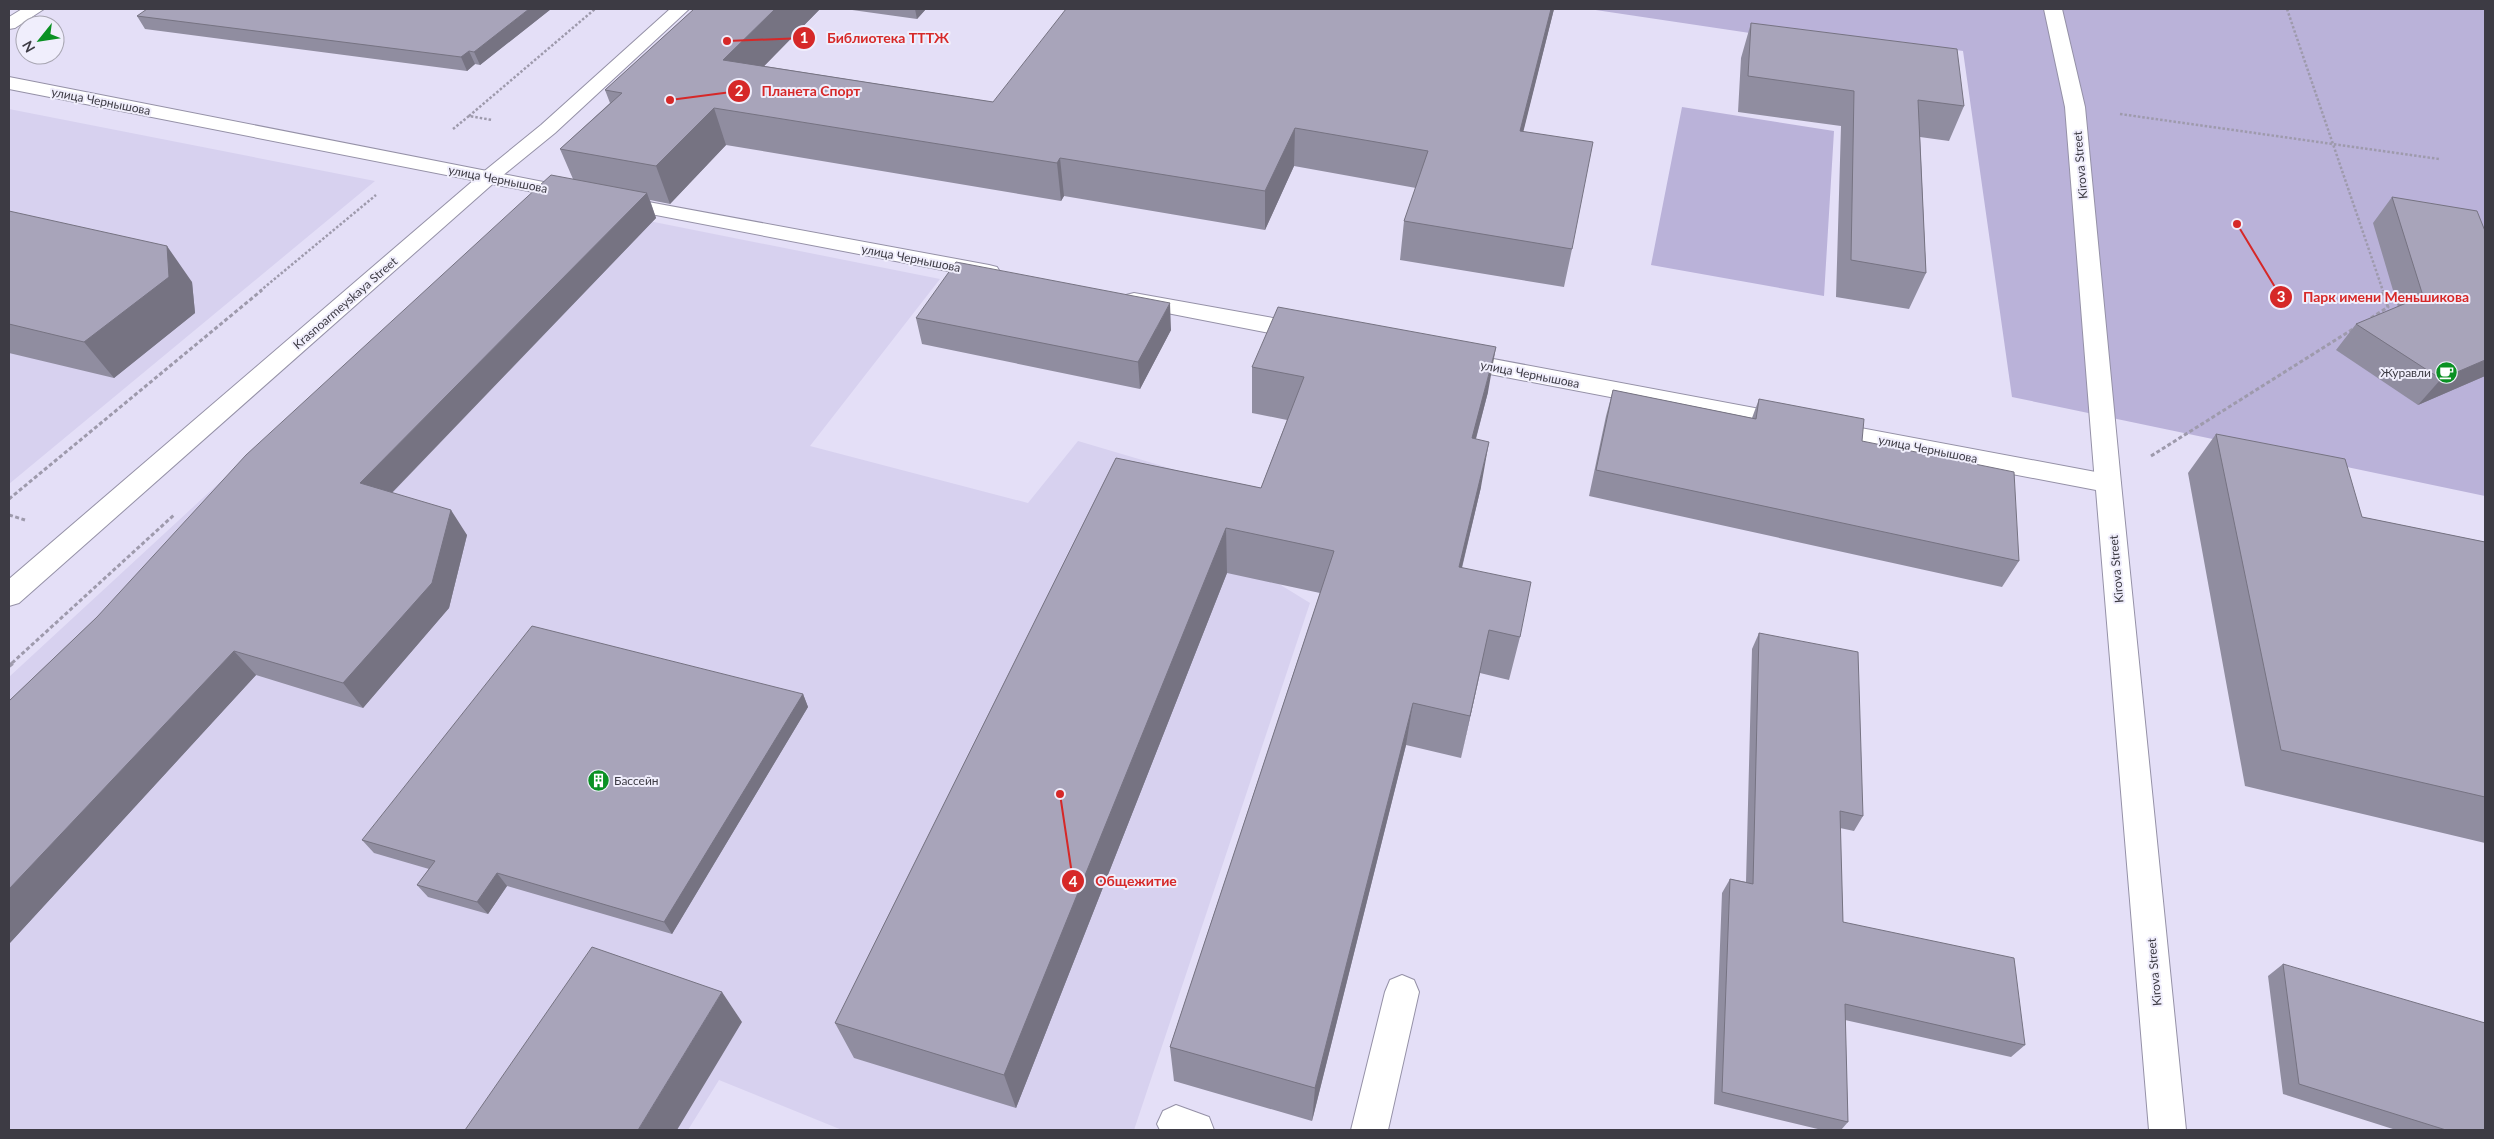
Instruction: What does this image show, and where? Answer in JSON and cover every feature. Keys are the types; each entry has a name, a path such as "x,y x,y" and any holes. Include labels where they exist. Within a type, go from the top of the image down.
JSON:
{"street":[{"path":"9,24 35,9"},
{"name":"Krasnoarmeyskaya Street","path":"9,596 489,177 548,129 680,9"},
{"name":"Kirova Street","path":"2053,9 2075,107 2168,1130"},
{"name":"улица Чернышова","path":"9,83 1010,276"},
{"path":"1108,295 1324,336"},
{"name":"улица Чернышова","path":"1432,356 2108,483"},
{"path":"1370,1130 1402,992"}],"path":[{"path":"9,499 390,184 411,162 469,116 594,9"},
{"path":"2286,9 2388,307 2364,322"},
{"path":"2075,107 2439,160"},
{"path":"469,116 548,129"},
{"path":"2108,483 2355,328"}],"shaded area":[{"path":"1589,9 2485,9 2485,496 2012,397 1963,51 1899,42 1897,55"},
{"path":"1682,107 1834,131 1824,296 1651,265"},
{"path":"9,109 375,181 9,484"},
{"path":"529,197 940,279 810,446 1028,503 1078,441 1304,508 1271,579 1310,603 1134,1130 842,1130 719,1080 688,1130 9,1130 9,677"}],"building":[{"path":"147,9 529,9 474,52 469,51 461,57 137,16"},
{"path":"694,9 775,9 723,60 993,102 1066,9 1551,9 1520,131 1593,142 1572,249 1404,221 1428,151 1295,128 1265,191 1060,158 1057,163 714,108 656,166 560,149 622,93 605,90"},
{"path":"1751,23 1957,49 1964,106 1918,100 1926,273 1851,260 1854,91 1748,76"},
{"path":"551,175 647,193 360,483 451,510 432,583 343,683 234,651 9,889 9,701 97,617 246,455"},
{"path":"2392,197 2477,211 2485,231 2485,360 2441,379 2356,324 2423,296"},
{"path":"9,211 167,246 169,277 84,342 9,324"},
{"path":"956,262 1170,303 1138,362 916,318"},
{"path":"1278,307 1496,347 1472,438 1489,442 1459,567 1531,582 1520,637 1489,630 1470,716 1413,703 1315,1088 1170,1047 1334,551 1226,528 1004,1075 835,1023 1116,458 1261,488 1304,377 1252,367"},
{"path":"1613,390 1756,419 1759,399 1864,419 1862,441 2014,472 2019,561 1596,470"},
{"path":"2216,434 2345,459 2362,517 2485,542 2485,797 2281,750"},
{"name":"Бассейн","path":"532,626 803,694 664,922 497,873 477,902 417,885 435,861 362,840"},
{"path":"1759,633 1858,652 1863,816 1840,811 1843,922 2014,958 2025,1045 1845,1004 1848,1122 1722,1092 1730,879 1753,884"},
{"path":"592,947 722,992 638,1130 465,1130"},
{"path":"2283,964 2485,1023 2485,1130 2446,1130 2299,1084"}],"place":[{"name":"Библиотека ТТТЖ","path":"727,41"},
{"name":"Планета Спорт","path":"670,100"},
{"name":"Парк имени Меньшикова","path":"2237,224"},
{"name":"Журавли","path":"2447,372"},
{"name":"Бассейн","path":"598,780"},
{"name":"Общежитие","path":"1060,794"}]}
